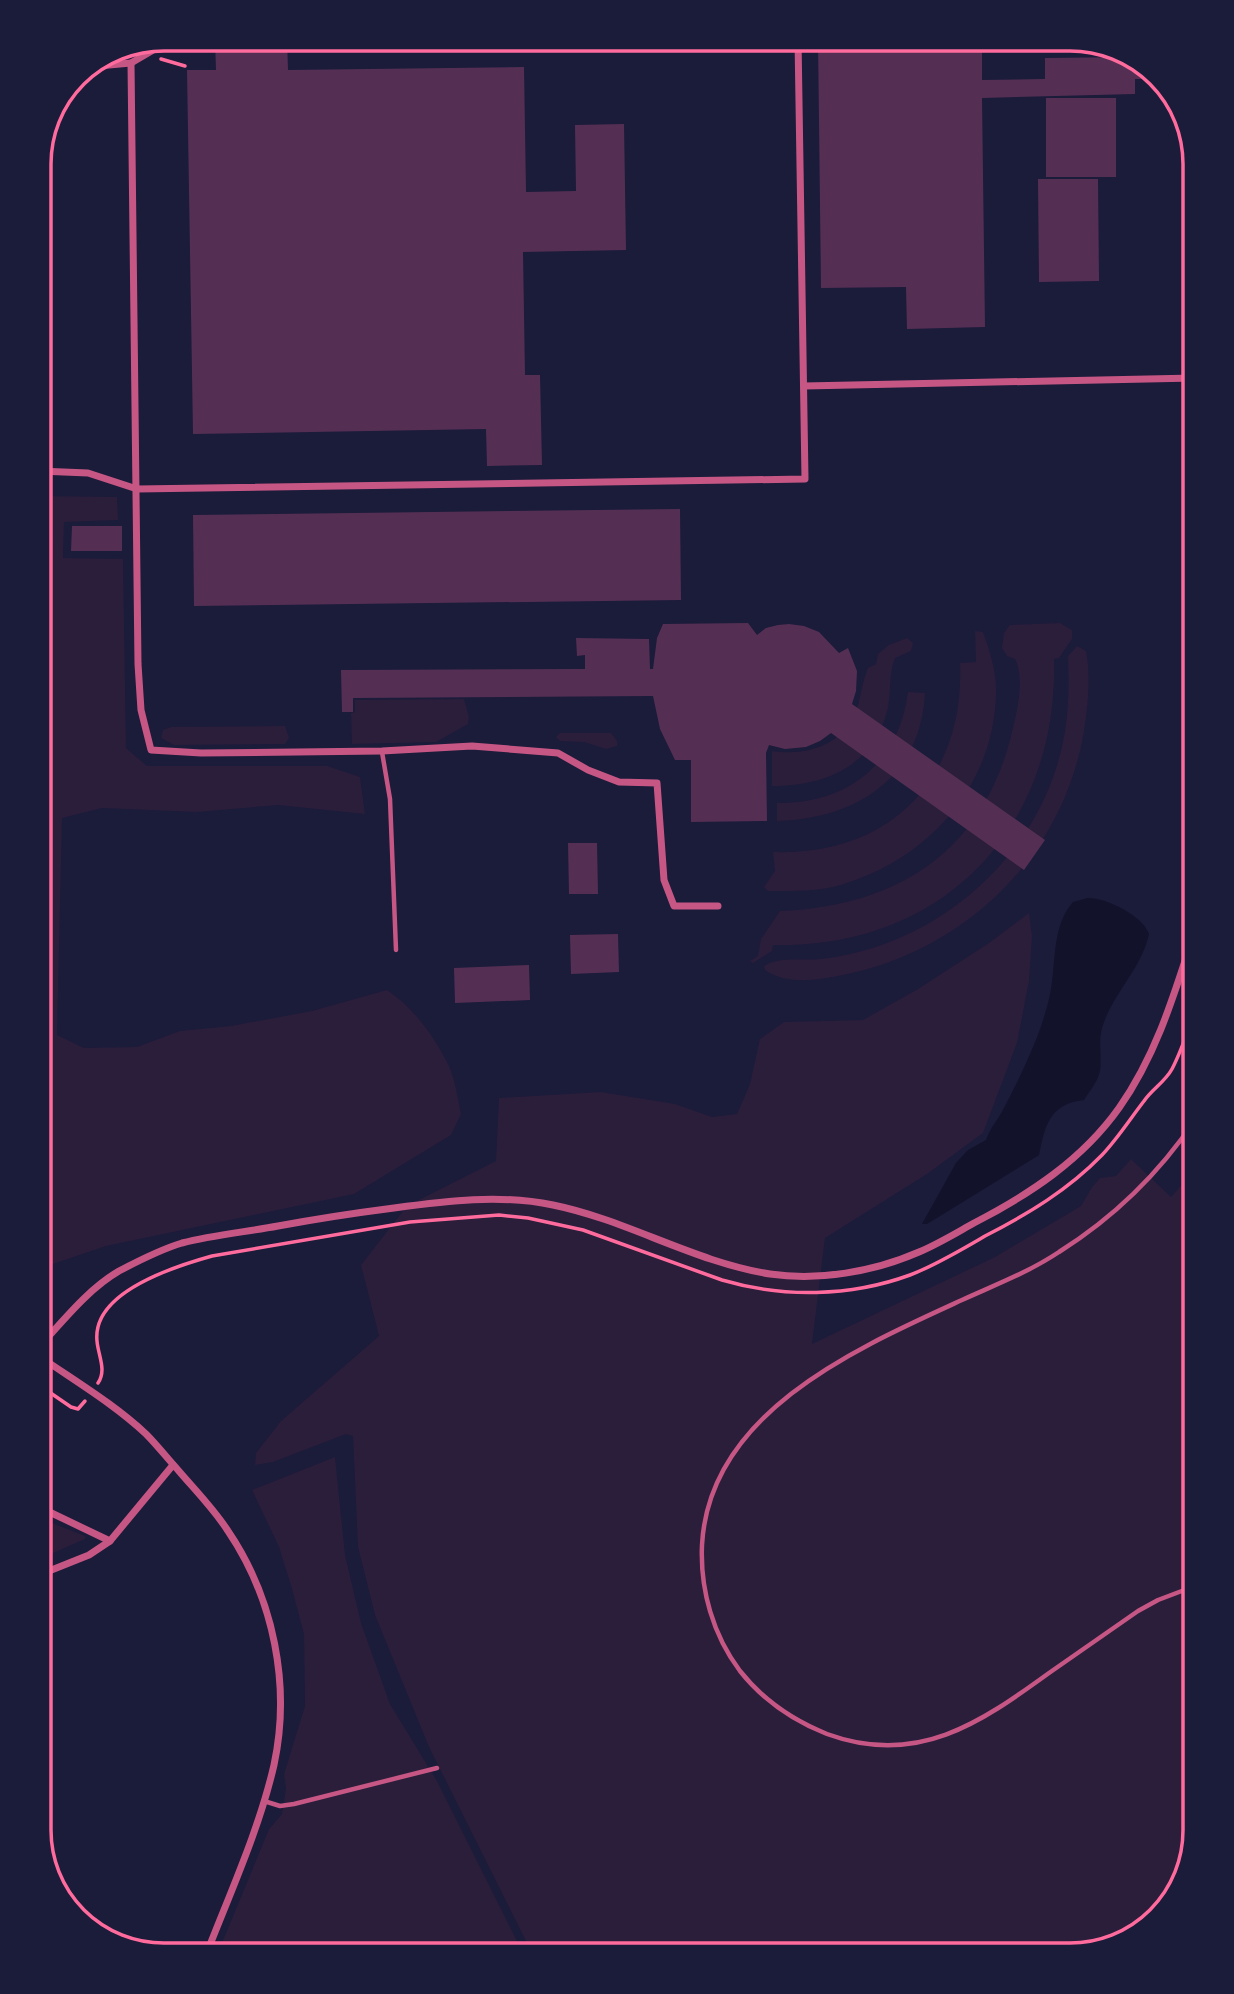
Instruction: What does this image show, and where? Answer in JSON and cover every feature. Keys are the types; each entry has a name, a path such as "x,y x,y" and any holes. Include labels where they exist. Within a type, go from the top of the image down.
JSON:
{"street":[{"path":"51,471 88,473 137,489 805,479 798,51"},
{"path":"109,65 131,63 149,52"},
{"path":"131,63 138,664 141,710 152,750 382,751 472,746 558,753 588,770 619,782 657,783 664,880 674,906 718,905"},
{"path":"804,386 1183,378"},
{"path":"51,1334 117,1272 180,1244 321,1218 445,1201 496,1199 550,1204 589,1214 728,1265 771,1274 834,1275 879,1265 919,1252 1002,1208 1048,1179 1088,1146 1119,1107 1146,1063 1161,1032 1183,966"},
{"path":"51,1365 103,1399 146,1434 215,1513 253,1576 270,1624 281,1705 277,1748 264,1801 211,1943"},
{"path":"51,1570 89,1555 110,1541 173,1465"},
{"path":"51,1513 110,1541"}],"lane":[{"path":"382,751 390,799 396,950"},
{"path":"1183,1139 1124,1203 1081,1238 1034,1267 889,1335 817,1376 758,1422 737,1447 717,1483 706,1518 702,1560 705,1593 714,1625 733,1661 755,1688 781,1710 807,1726 835,1736 878,1744 924,1741 966,1728 1009,1703 1138,1611 1183,1591"},
{"path":"264,1801 280,1806 294,1804 437,1768"}],"path":[{"path":"51,1394 71,1407"}],"shaded area":[{"path":"51,496 117,497 118,520 64,522 63,558 123,559 126,748 147,766 327,766 360,777 365,814 278,805 197,812 102,808 62,818 57,1035 84,1048 137,1047 180,1031 231,1026 312,1011 387,990 414,1014 437,1044 451,1071 461,1114 451,1135 354,1194 106,1246 51,1265"},
{"path":"1060,623 1072,630 1072,639 1059,658 1054,659 1050,720 1036,775 1012,824 979,866 938,901 889,926 834,941 773,945 772,951 753,963 750,961 758,956 761,939 780,911 823,907 862,898 898,884 929,865 957,840 980,810 999,774 1014,724 1019,676 1015,659 1007,656 1002,648 1004,633 1010,625"},
{"path":"975,631 983,632 994,670 996,694 992,727 984,758 970,786 952,812 931,835 905,855 877,871 828,888 768,891 764,887 775,871 773,852 815,850 852,840 885,825 912,803 934,775 949,742 958,705 960,663 976,662"},
{"path":"907,638 913,643 911,651 895,658 887,712 870,747 858,760 827,777 810,782 772,786 772,751 810,750 842,733 856,711 868,668 876,664 878,654 889,645"},
{"path":"1077,646 1086,651 1088,691 1084,731 1073,775 1056,816 1033,854 1005,887 972,916 936,941 895,960 852,973 807,980 785,978 765,970 764,966 777,961 840,956 873,948 907,935 940,917 996,870 1019,842 1038,811 1053,777 1066,720 1068,656"},
{"path":"908,692 925,693 921,723 911,749 897,770 879,788 857,802 833,812 777,821 777,803 826,796 847,787 866,774 881,759 894,739 903,717"},
{"path":"464,699 468,724 436,742 352,744 351,713 355,712 355,700"},
{"path":"285,726 289,738 285,744 174,745 161,738 163,730 171,727"},
{"path":"560,733 611,733 617,746 606,749 584,742 560,741 556,737"},
{"path":"1088,898 1105,901 1123,909 1140,921 1149,934 1140,959 1112,1004 1102,1028 1100,1071 1097,1079 1084,1100 1063,1106 1051,1118 1039,1155 927,1224 922,1224 956,1163 968,1150 986,1140 1011,1095 1041,1027 1051,987 1061,924 1073,902"},
{"path":"1029,913 1032,936 1029,981 1017,1043 983,1133 927,1174 825,1238 812,1344 995,1257 1081,1206 1100,1178 1116,1176 1131,1159 1171,1197 1183,1184 1183,1830 1179,1859 1172,1880 1145,1915 1120,1932 1092,1941 527,1943 429,1747 375,1615 358,1547 353,1436 346,1434 273,1462 255,1465 256,1453 281,1421 379,1336 361,1265 407,1206 496,1161 499,1098 601,1092 675,1104 712,1117 737,1114 750,1084 760,1039 784,1022 863,1020 918,989 989,943"},
{"path":"335,1457 345,1555 361,1623 390,1704 437,1781 518,1943 222,1943 269,1829 282,1814 286,1788 284,1774 305,1706 304,1634 279,1547 252,1490"},
{"path":"52,1523 85,1536 85,1539 51,1554"}],"building":[{"path":"215,51 287,51 288,70 524,67 526,192 576,191 575,125 624,124 626,250 523,252 525,375 540,375 542,465 487,466 486,429 193,434 187,70 216,70"},
{"path":"818,51 982,51 982,80 1045,79 1045,58 1107,57 1120,62 1145,79 1135,79 1135,94 982,98 985,327 907,329 906,287 821,288"},
{"path":"1046,98 1116,98 1116,177 1046,177"},
{"path":"1038,179 1098,179 1099,281 1039,282"},
{"path":"680,509 681,600 194,606 193,515"},
{"path":"72,526 122,526 122,551 71,551"},
{"path":"748,623 757,635 766,628 778,625 804,626 819,632 839,653 848,648 857,671 852,704 1045,840 1024,870 831,733 806,747 785,749 769,745 766,753 767,821 691,822 691,760 675,760 660,729 653,696 353,698 353,712 342,712 341,670 585,669 585,655 577,656 576,638 649,639 650,669 653,669 657,638 663,624"},
{"path":"568,843 597,843 598,894 569,894"},
{"path":"618,934 619,972 571,974 570,935"},
{"path":"529,965 530,1000 455,1003 454,968"}]}
